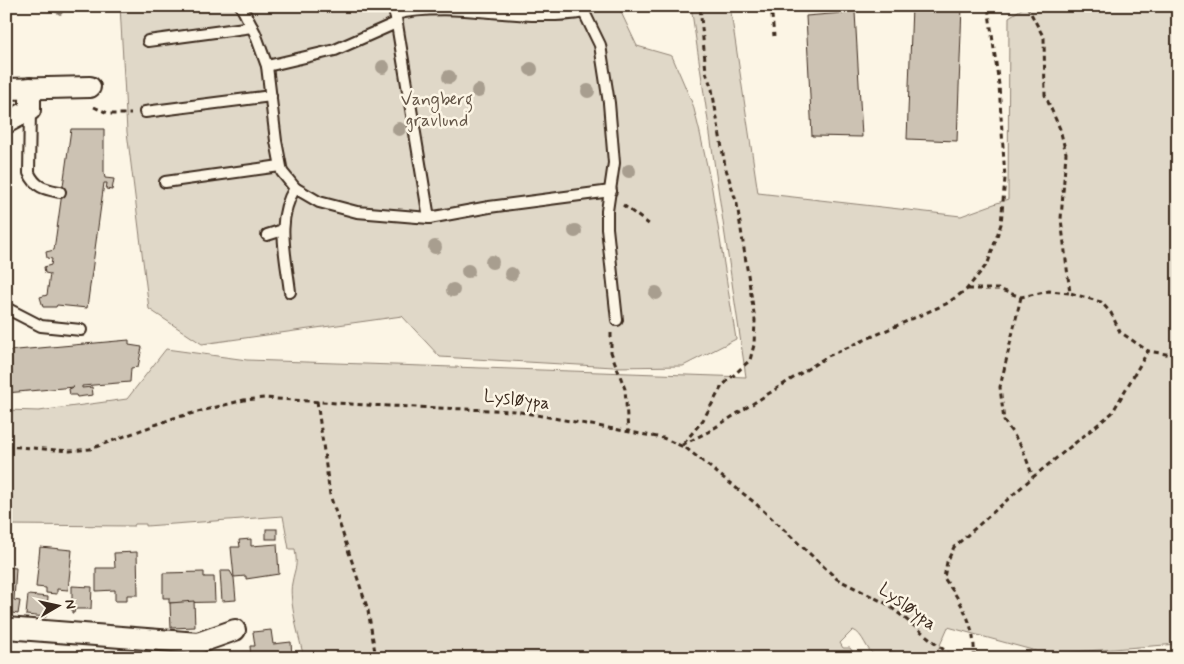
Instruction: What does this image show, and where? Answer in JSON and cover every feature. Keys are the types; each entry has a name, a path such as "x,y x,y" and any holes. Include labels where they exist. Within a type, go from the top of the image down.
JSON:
{"street":[{"path":"6,123 30,110 30,88"},
{"path":"6,89 90,88"},
{"path":"6,628 198,643 236,630"}],"lane":[{"path":"241,6 252,27 267,66 282,172 295,188 319,202 340,209 377,215 429,218 489,207 611,191"},
{"path":"267,66 335,50 395,14 426,8 543,14 582,9 598,40 603,57 614,163 611,191 606,211 617,320"},
{"path":"395,14 429,218"},
{"path":"148,41 252,27"},
{"path":"145,112 271,96"},
{"path":"30,110 29,173 33,181 40,188 60,192"},
{"path":"165,182 280,166"},
{"path":"290,292 283,230 284,210 295,188"},
{"path":"267,234 283,230"},
{"path":"6,308 41,326 81,330"}],"path":[{"path":"682,445 703,420 722,386 750,360 754,346 755,320 737,204 725,166 712,89 706,72 700,6"},
{"path":"771,6 774,36"},
{"path":"682,445 708,432 828,356 946,304 966,290 988,263 998,232 1005,178 999,85 988,6"},
{"path":"1027,6 1044,38 1045,95 1060,129 1066,153 1061,219 1070,294"},
{"path":"90,88 92,106 118,115 145,112"},
{"path":"611,191 626,209 650,225"},
{"path":"966,290 998,289 1021,297 1049,291 1100,302 1111,313 1120,332 1148,351 1178,356"},
{"path":"1021,297 1000,387 1004,421 1022,447 1033,477"},
{"path":"617,320 614,321 612,328 611,352 622,376 627,401 628,431"},
{"path":"974,658 973,631 964,608 944,578 947,562 954,547 1033,477 1112,413 1148,351"},
{"name":"Lysløypa","path":"6,446 83,450 109,444 174,418 244,400 264,398 515,410 663,438 682,445 776,520 808,555 836,579 887,604 954,658"},
{"path":"317,401 330,495 368,610 376,658"}],"green space":[{"name":"Vangberg gravlund","path":"120,6 618,6 637,46 672,56 693,105 712,189 736,339 683,366 614,367 440,357 402,316 202,344 149,309 127,132"},
{"path":"691,6 730,6 758,193 961,216 1008,199 1009,17 1026,6 1178,6 1178,644 1047,654 948,627 937,652 946,658 881,658 869,650 860,635 853,630 840,643 843,648 850,648 857,658 304,658 295,620 291,590 296,564 295,549 289,549 283,516 146,526 146,524 135,524 134,526 6,525 6,410 39,411 127,399 166,349 247,360 746,377"}],"building":[{"path":"912,6 962,6 957,141 907,139"},
{"path":"855,12 862,137 812,136 806,16"},
{"path":"71,129 104,129 105,178 114,179 112,190 106,189 107,183 104,183 87,308 57,305 56,307 43,307 40,297 47,295 50,274 45,273 44,267 51,265 52,259 47,258 46,252 54,250"},
{"path":"129,340 129,345 142,347 138,367 131,368 130,382 82,386 82,388 92,387 93,395 77,397 76,395 70,395 69,389 74,387 6,393 6,351"},
{"path":"266,529 277,529 277,539 266,539"},
{"path":"251,539 251,546 277,544 279,574 246,579 246,576 234,577 231,547 240,547 239,540"},
{"path":"40,547 72,550 68,590 57,589 57,594 46,593 46,588 36,587"},
{"path":"137,552 138,595 127,595 127,601 115,601 115,590 96,591 96,568 115,568 114,553"},
{"path":"6,567 16,568 14,600 20,601 18,614 6,612"},
{"path":"220,571 230,571 234,578 236,600 222,601"},
{"path":"204,572 204,577 214,577 215,602 169,603 169,598 163,598 163,573"},
{"path":"72,586 92,587 91,609 75,609 74,613 72,613"},
{"path":"28,595 48,597 46,617 26,615"},
{"path":"194,601 195,627 171,628 170,603"},
{"path":"271,630 273,644 291,642 292,658 251,658 250,646 255,646 253,632"}],"waterway":[{"path":"51,6 60,12"}]}
